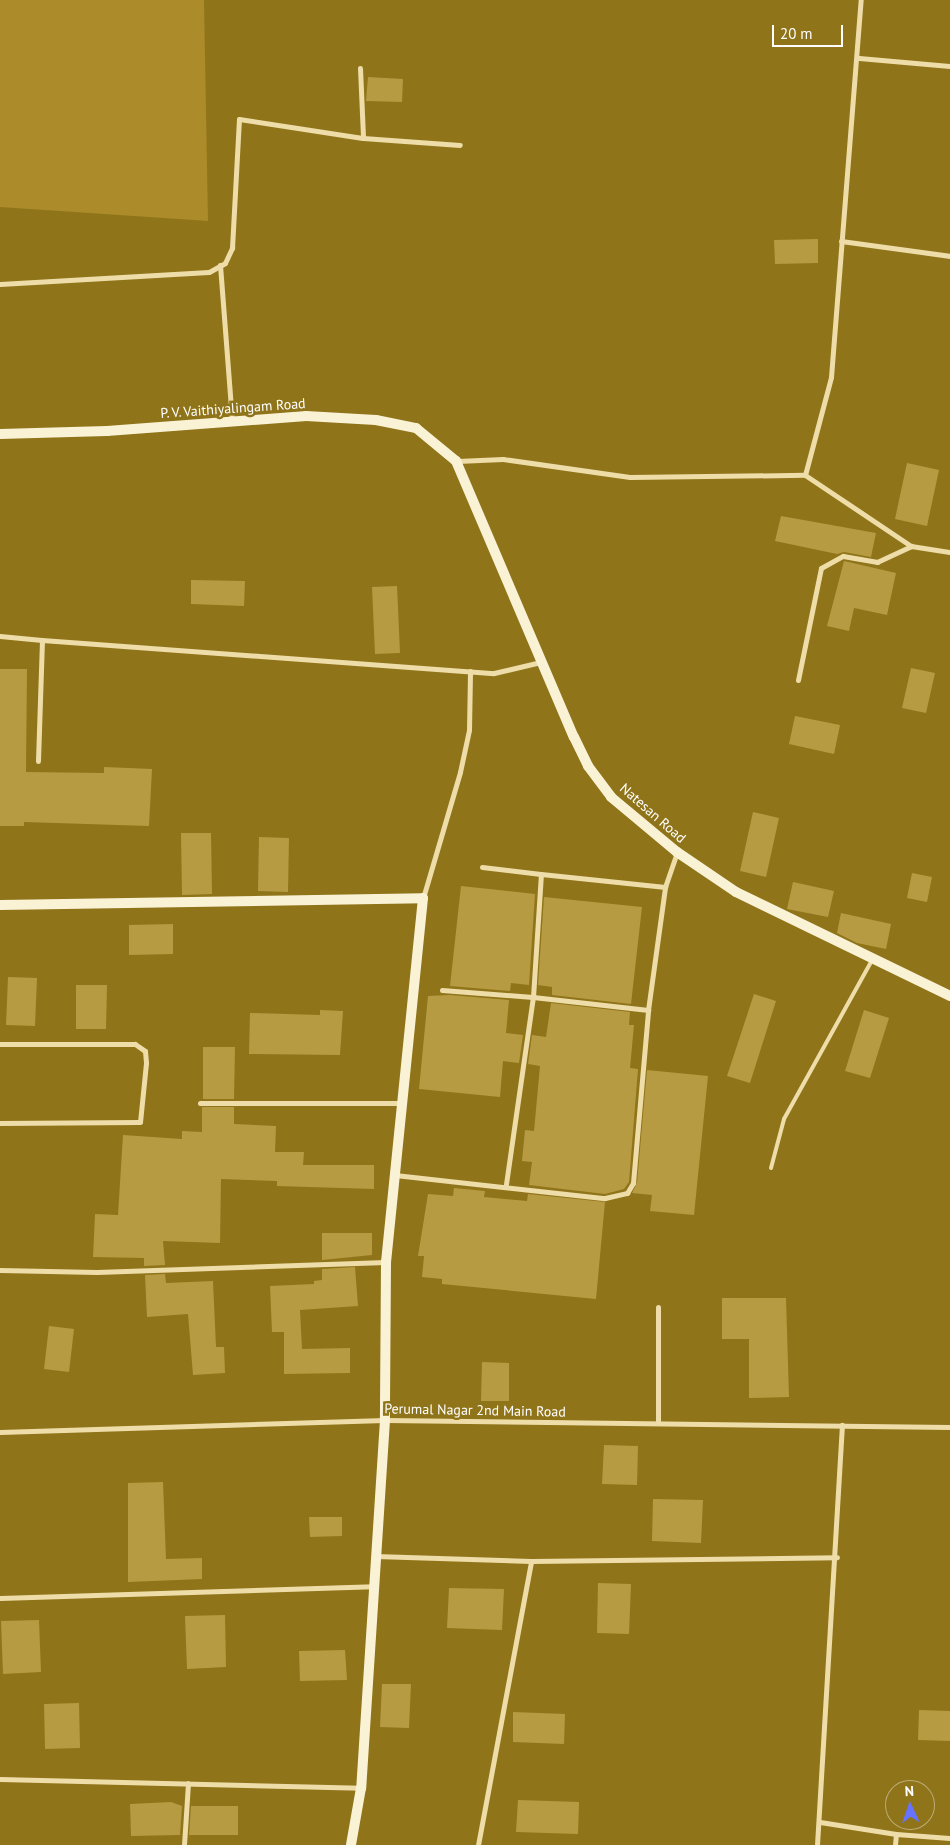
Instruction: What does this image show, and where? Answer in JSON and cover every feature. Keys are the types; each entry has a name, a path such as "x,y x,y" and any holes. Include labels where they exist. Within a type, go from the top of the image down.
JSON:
{"street":[{"path":"805,474 831,377 841,240 859,58 861,0"},
{"path":"859,58 950,66"},
{"path":"360,68 363,138"},
{"path":"0,284 209,272 220,265 232,248 239,119 363,138 460,145"},
{"path":"841,240 950,256"},
{"path":"220,265 232,422"},
{"name":"P. V. Vaithiyalingam Road","path":"0,434 107,431 306,416 376,420 416,428 456,461"},
{"path":"456,461 503,459 630,477 805,474 911,546 950,552"},
{"name":"Natesan Road","path":"456,461 541,662 588,766 611,797 677,852 736,892 950,996"},
{"path":"798,680 821,568 843,556 877,562 911,546"},
{"path":"0,636 470,671 494,672 541,662"},
{"path":"38,761 42,640"},
{"path":"351,1845 361,1788 385,1420 386,1262 402,1104 423,898 437,861 462,764 469,730 470,671"},
{"path":"395,1175 506,1184 605,1198 628,1193 633,1183 648,1010 665,888 677,852"},
{"path":"482,867 665,888"},
{"path":"506,1184 533,997 541,874"},
{"path":"0,905 423,898"},
{"path":"442,990 533,997 648,1010"},
{"path":"0,1044 135,1044 145,1051 146,1063 140,1122 0,1123"},
{"path":"200,1103 402,1104"},
{"path":"0,1270 97,1272 386,1262"},
{"path":"658,1307 658,1423"},
{"name":"Perumal Nagar 2nd Main Road","path":"0,1432 385,1420 950,1427"},
{"path":"817,1845 837,1557 842,1425"},
{"path":"375,1556 531,1560 837,1557"},
{"path":"478,1845 531,1560"},
{"path":"0,1598 373,1586"},
{"path":"0,1779 361,1788"},
{"path":"184,1845 188,1783"},
{"path":"820,1822 896,1834 950,1838"},
{"path":"895,1845 896,1834"}],"lane":[{"path":"771,1168 784,1119 872,959"}],"shaded area":[{"path":"0,0 204,0 208,221 0,207"}],"building":[{"path":"368,77 403,79 402,102 366,101"},
{"path":"818,239 818,263 775,264 774,240"},
{"path":"907,463 939,470 927,526 895,519"},
{"path":"781,516 876,533 871,557 844,552 837,554 775,541"},
{"path":"844,561 896,573 887,615 854,608 849,631 827,626"},
{"path":"191,580 245,581 244,606 191,604"},
{"path":"397,586 400,653 375,654 372,587"},
{"path":"911,668 935,673 926,713 902,708"},
{"path":"0,669 27,669 26,772 104,773 104,767 152,769 149,826 24,822 24,826 0,826"},
{"path":"795,716 840,725 834,754 789,744"},
{"path":"753,812 779,818 766,877 740,871"},
{"path":"181,833 211,833 212,894 182,895"},
{"path":"259,837 289,838 288,892 258,891"},
{"path":"912,873 932,877 927,902 907,898"},
{"path":"793,882 834,891 828,917 787,909"},
{"path":"461,886 535,894 529,985 511,983 510,991 450,986"},
{"path":"544,897 642,907 631,1004 552,995 552,987 538,985"},
{"path":"841,913 891,924 886,949 857,943 837,933"},
{"path":"173,924 173,954 129,955 129,925"},
{"path":"8,977 37,978 35,1026 6,1025"},
{"path":"76,985 107,985 106,1029 76,1029"},
{"path":"754,994 776,1001 750,1083 727,1076"},
{"path":"450,995 509,1000 506,1033 523,1035 519,1063 503,1061 500,1097 419,1089 428,996"},
{"path":"551,1003 630,1012 629,1025 634,1025 630,1068 638,1069 629,1182 624,1189 605,1194 529,1185 532,1162 522,1161 525,1130 534,1131 540,1066 528,1064 532,1035 546,1037"},
{"path":"320,1010 343,1011 340,1055 249,1054 250,1013 320,1015"},
{"path":"864,1010 889,1018 870,1078 845,1071"},
{"path":"203,1047 235,1047 234,1099 203,1099"},
{"path":"647,1070 708,1076 694,1215 650,1211 652,1195 632,1193 637,1183"},
{"path":"202,1107 234,1107 234,1124 276,1126 275,1152 304,1152 303,1165 374,1165 374,1189 277,1186 277,1181 221,1179 220,1243 163,1241 165,1265 144,1266 144,1258 93,1257 95,1214 118,1215 123,1135 182,1139 182,1131 202,1132"},
{"path":"454,1188 485,1191 484,1197 527,1201 528,1194 605,1202 596,1299 442,1284 442,1279 422,1277 424,1256 418,1256 428,1194 453,1196"},
{"path":"322,1233 372,1233 372,1255 322,1260"},
{"path":"355,1267 358,1306 300,1310 302,1349 350,1348 350,1373 284,1374 284,1332 272,1332 270,1286 314,1284 314,1281 322,1280 322,1269"},
{"path":"165,1274 166,1283 213,1281 216,1347 224,1347 225,1373 193,1375 188,1314 147,1317 145,1275"},
{"path":"722,1298 786,1298 789,1397 749,1398 749,1339 722,1339"},
{"path":"49,1326 74,1329 69,1372 44,1369"},
{"path":"482,1362 509,1363 509,1401 481,1401"},
{"path":"604,1445 638,1446 637,1485 602,1484"},
{"path":"163,1482 166,1559 202,1558 202,1579 128,1582 128,1483"},
{"path":"653,1499 703,1500 701,1543 652,1541"},
{"path":"309,1517 342,1517 342,1536 310,1537"},
{"path":"598,1583 631,1584 629,1634 597,1633"},
{"path":"449,1588 504,1589 502,1630 447,1628"},
{"path":"225,1615 226,1667 187,1669 185,1616"},
{"path":"39,1620 41,1672 3,1674 1,1621"},
{"path":"345,1650 347,1680 300,1681 299,1651"},
{"path":"382,1684 411,1684 409,1728 380,1727"},
{"path":"79,1703 80,1748 45,1749 44,1704"},
{"path":"919,1710 950,1711 950,1741 918,1740"},
{"path":"513,1712 565,1714 564,1744 513,1742"},
{"path":"518,1800 579,1802 578,1834 516,1832"},
{"path":"171,1802 182,1806 180,1835 131,1836 130,1804"},
{"path":"191,1806 238,1806 238,1835 189,1835"}]}
